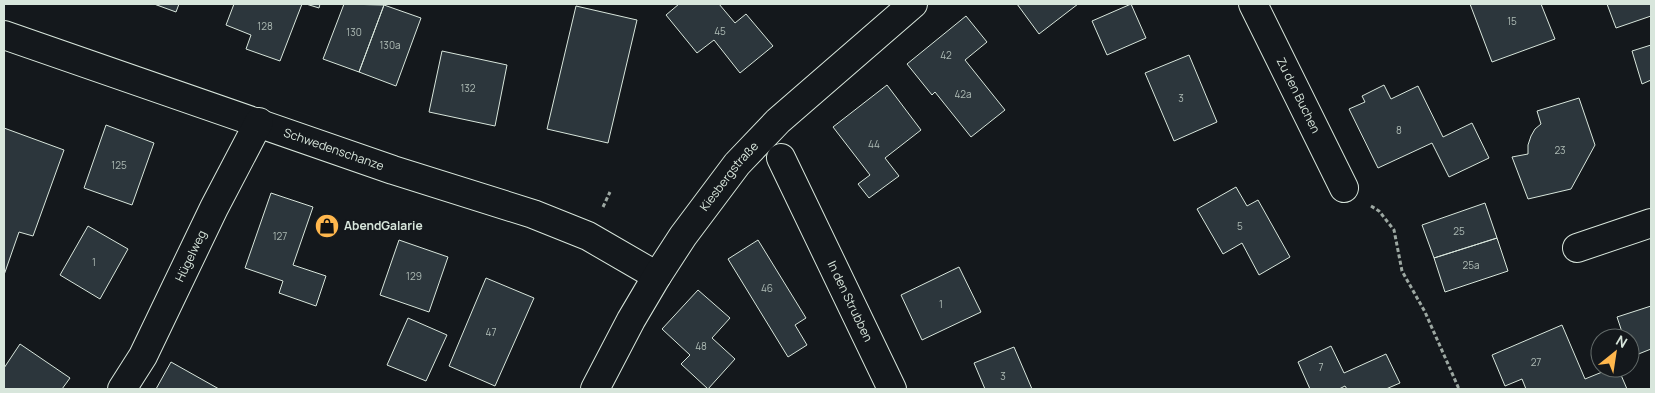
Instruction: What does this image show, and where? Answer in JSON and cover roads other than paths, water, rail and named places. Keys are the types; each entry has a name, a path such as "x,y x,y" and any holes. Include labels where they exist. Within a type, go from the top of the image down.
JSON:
{"street":[{"name":"Kiesbergstraße","path":"595,389 631,320 657,276 683,236 736,164 778,121 913,4"},
{"name":"Zu den Buchen","path":"1254,4 1344,188"},
{"name":"Schwedenschanze","path":"4,36 259,122 393,170 533,214 588,236 657,276"},
{"name":"Hügelweg","path":"122,389 143,356 214,208 259,122"},
{"name":"In den Strubben","path":"781,158 892,389"},
{"path":"1577,248 1651,223"}],"place":[{"name":"AbendGalarie","path":"327,226"}]}
